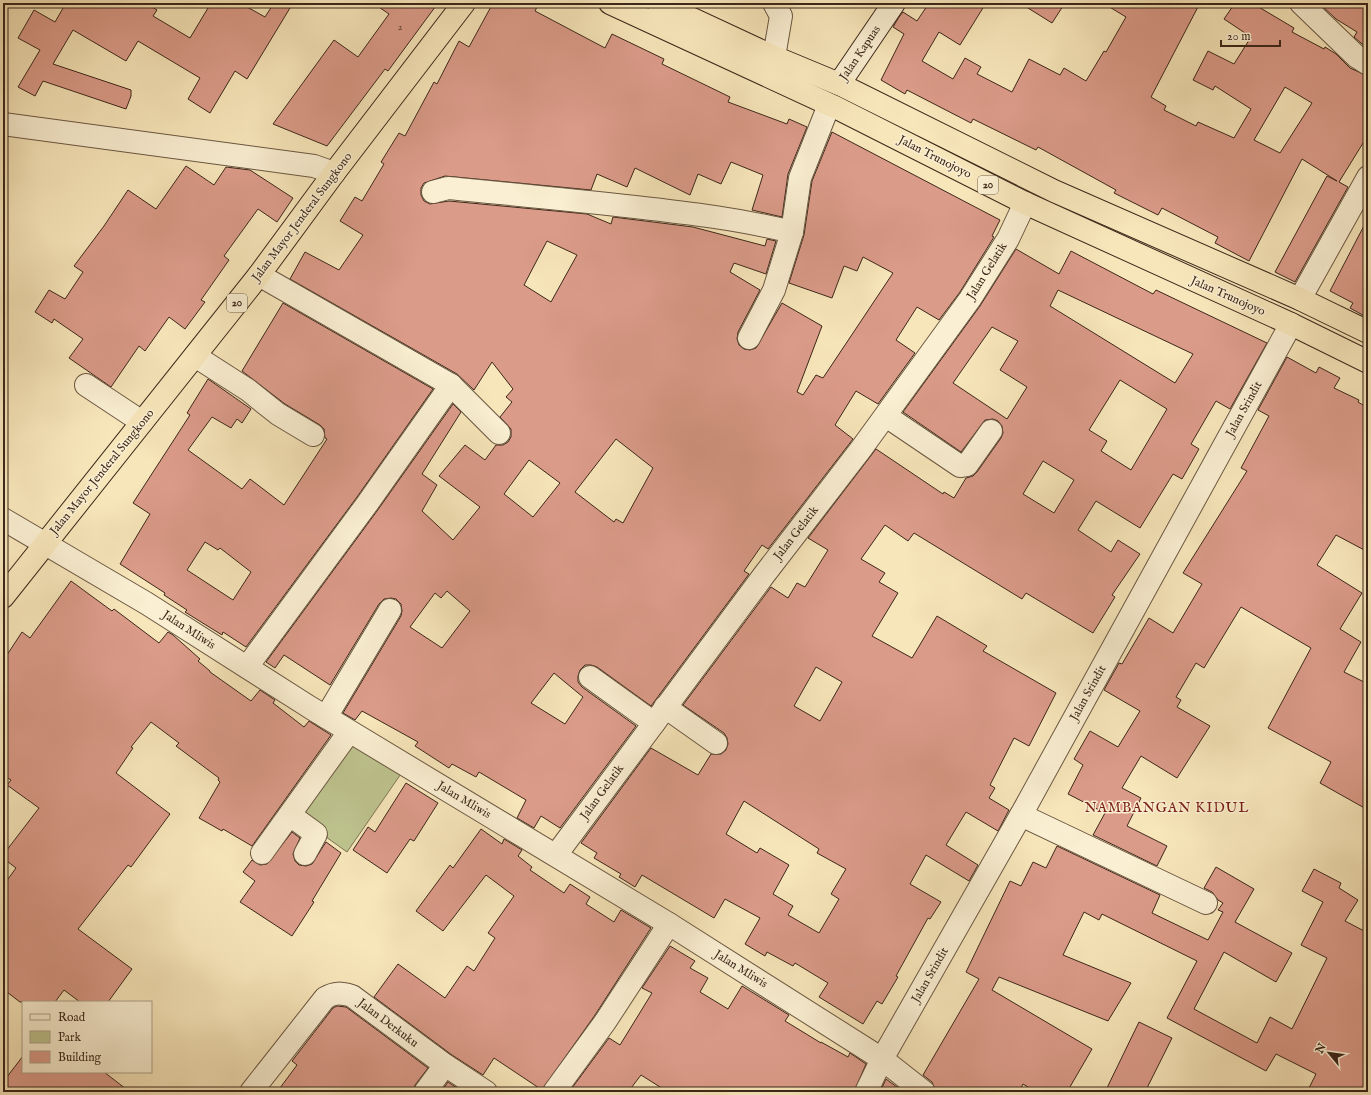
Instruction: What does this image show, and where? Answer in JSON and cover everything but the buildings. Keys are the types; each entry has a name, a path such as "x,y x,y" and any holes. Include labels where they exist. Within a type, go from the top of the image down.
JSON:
{"highway":[{"name":"Jalan Mayor Jenderal Sungkono","path":"3,597 259,276 334,173 463,3"},
{"name":"Jalan Trunojoyo","path":"610,3 769,66 839,84 1054,191 1300,299 1368,332"},
{"name":"Jalan Trunojoyo","path":"658,3 769,66 829,105 1025,203 1291,324 1368,362"}],"street":[{"path":"769,66 781,16 774,3"},
{"name":"Jalan Kapuas","path":"749,338 774,290 792,232 800,178 829,105 839,84 894,3"},
{"path":"1301,3 1357,57 1368,64"},
{"path":"3,124 314,166 334,173"},
{"path":"1300,299 1368,177"},
{"path":"433,192 448,188 553,198 707,216 767,226 792,232"},
{"name":"Jalan Gelatik","path":"556,855 659,715 886,416 970,299 1008,239 1025,203"},
{"path":"259,276 451,385 499,433"},
{"name":"Jalan Srindit","path":"866,1092 882,1059 1021,815 1291,324"},
{"path":"195,356 248,390 278,414 313,435"},
{"path":"86,385 142,422"},
{"path":"247,667 367,504 451,385"},
{"path":"886,416 960,466 967,465 991,431"},
{"name":"Jalan Mliwis","path":"3,519 146,603 349,732 669,924 882,1059 924,1092"},
{"path":"326,717 390,610"},
{"path":"590,677 659,715 716,743"},
{"path":"262,852 349,732"},
{"path":"290,815 316,834 306,854"},
{"path":"1021,815 1206,903"},
{"path":"554,1092 605,1022 669,924"},
{"name":"Jalan Derkuku","path":"251,1092 326,998 333,994 342,993 352,996 445,1065 486,1092"},
{"path":"425,1092 445,1065"}],"green space":[{"path":"350,734 405,768 347,852 294,814"}],"district":[{"name":"NAMBANGAN KIDUL","path":"1167,808"}]}
